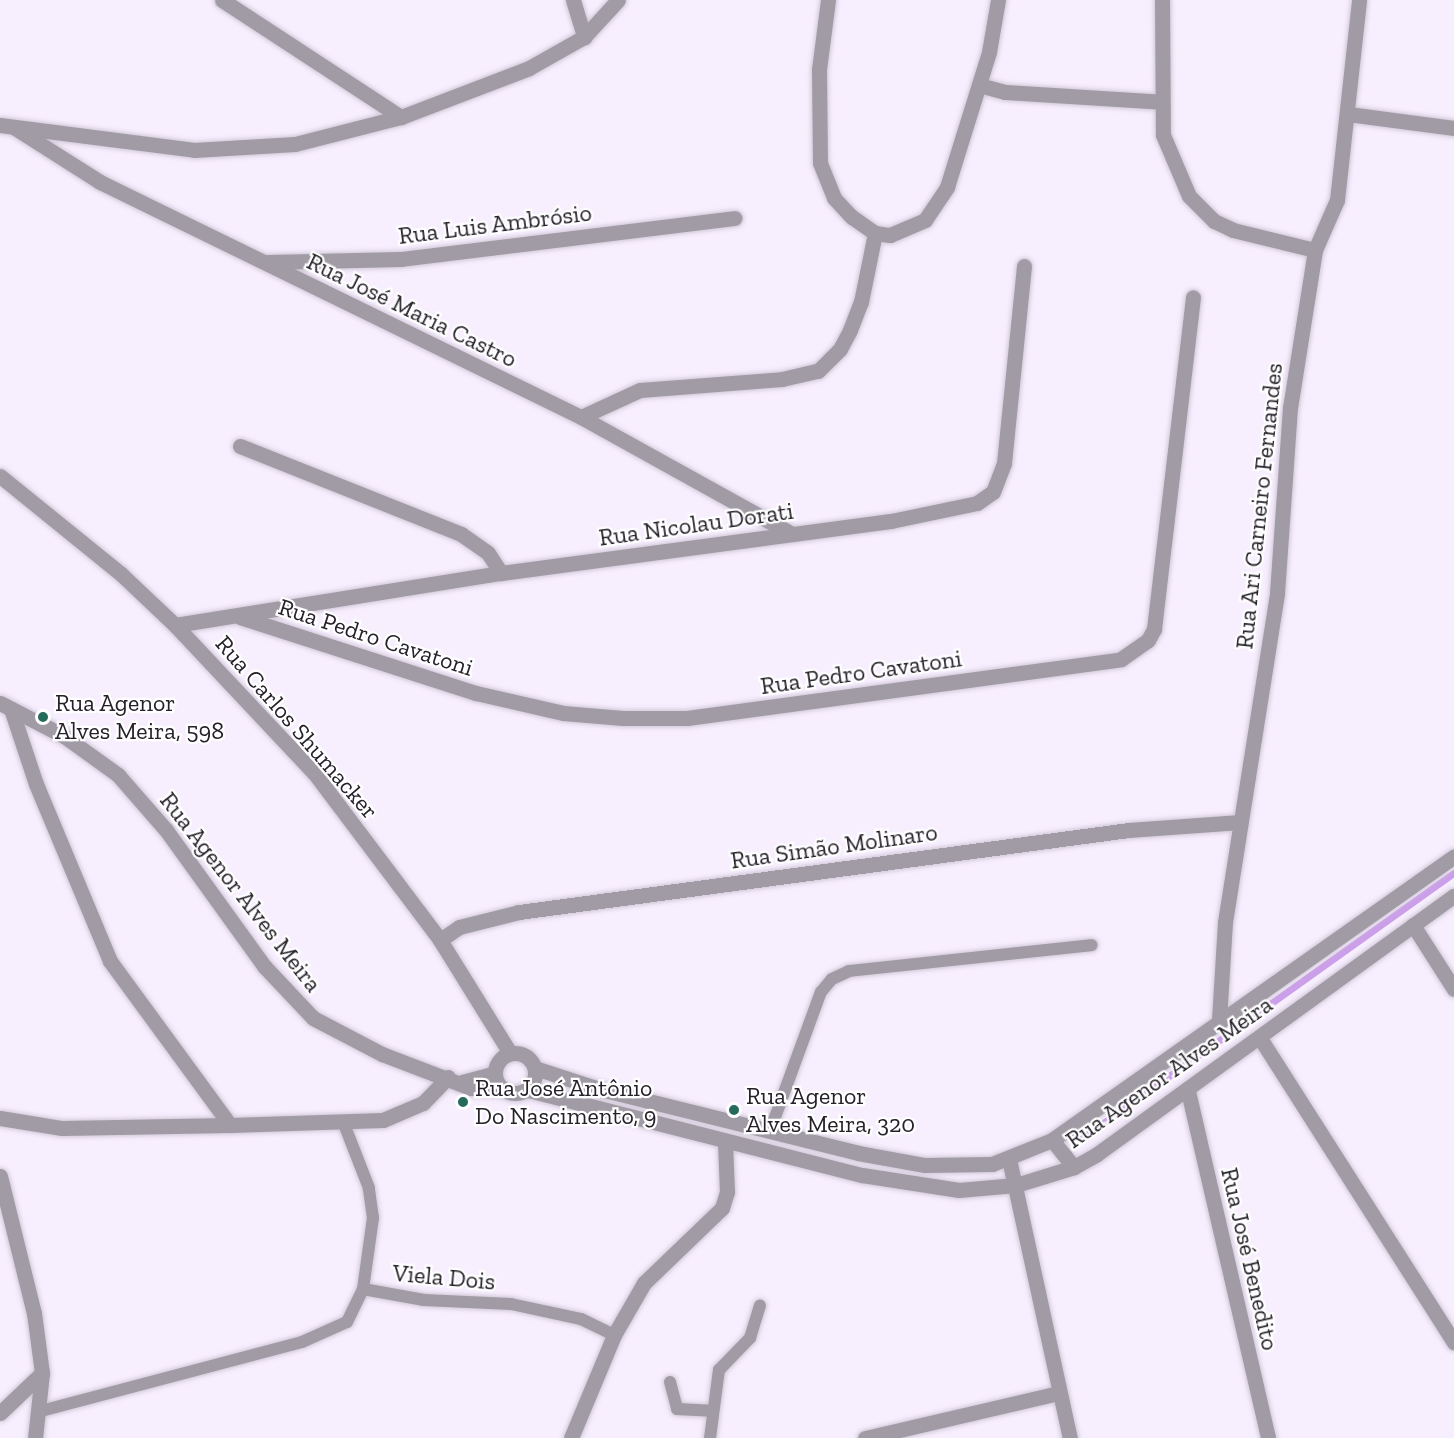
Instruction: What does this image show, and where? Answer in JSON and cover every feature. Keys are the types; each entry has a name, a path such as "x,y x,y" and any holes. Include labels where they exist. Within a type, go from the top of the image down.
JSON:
{"street":[{"path":"222,0 401,117"},
{"path":"573,0 584,38"},
{"path":"4,125 225,149 295,144 401,117 501,81 584,38 618,0"},
{"path":"828,0 819,69 820,163 834,198 875,233 908,231 938,205 980,85 998,0"},
{"path":"1162,0 1162,102 1169,157 1199,207 1233,230 1315,250"},
{"name":"Rua Ari Carneiro Fernandes","path":"1219,1020 1221,954 1277,593 1290,408 1315,250 1337,200 1359,0"},
{"path":"980,85 1005,92 1162,102"},
{"path":"1348,114 1454,128"},
{"name":"Rua José Maria Castro","path":"4,125 100,182 581,417 790,533"},
{"name":"Rua Luis Ambrósio","path":"262,262 401,259 734,218"},
{"path":"581,417 640,390 782,379 818,371 840,349 850,330 861,302 875,233"},
{"name":"Rua Nicolau Dorati","path":"175,625 240,617 501,573 949,511 993,492 1001,480 1011,422 1024,266"},
{"name":"Rua Pedro Cavatoni","path":"240,617 476,693 563,713 623,718 687,718 1121,659 1148,640 1154,629 1193,297"},
{"path":"240,446 461,534 489,553 501,573"},
{"name":"Rua Carlos Shumacker","path":"0,476 121,574 175,625 344,806 440,940 510,1053"},
{"path":"5,706 110,961 230,1125"},
{"name":"Rua Agenor Alves Meira","path":"5,706 64,736 125,783 166,830 264,966 313,1018 382,1054 455,1079 479,1090 503,1089"},
{"name":"Rua Simão Molinaro","path":"440,940 459,927 519,912 1129,830 1240,822"},
{"name":"Rua Agenor Alves Meira","path":"536,1068 770,1131 925,1165 961,1166 1009,1159 1052,1140 1454,856"},
{"name":"Rua Agenor Alves Meira","path":"528,1090 725,1143 931,1188 1016,1185 1074,1167 1188,1091 1454,896"},
{"path":"1413,925 1454,989"},
{"path":"1260,1038 1454,1342"},
{"path":"510,1053 528,1057 536,1068 528,1090 515,1094 503,1089 495,1073 499,1061 510,1053"},
{"path":"0,1118 62,1128 344,1124 402,1114 423,1103 455,1079 495,1073"},
{"name":"Rua José Benedito","path":"1188,1091 1268,1438"},
{"path":"1052,1140 1074,1167"},
{"path":"571,1438 614,1335 644,1283 722,1208 727,1192 725,1143"},
{"path":"1009,1159 1070,1438"},
{"path":"0,1176 34,1313 42,1373 40,1411 35,1438"},
{"path":"0,1413 42,1373"},
{"path":"865,1438 1059,1393"}],"lane":[{"path":"770,1131 821,992 832,979 849,971 1092,945"},
{"name":"Viela Dois","path":"344,1124 372,1203 363,1289 424,1300 520,1306 581,1319 614,1335"},
{"path":"40,1411 327,1334 347,1322 363,1289"},
{"path":"710,1438 711,1411 719,1370 750,1338 760,1305"},
{"path":"670,1382 677,1409 711,1411"}],"waterway":[{"path":"1082,1138 1454,873"}],"place":[{"name":"Rua Agenor Alves Meira, 598","path":"43,717"},
{"name":"Rua José Antônio Do Nascimento, 9","path":"463,1102"},
{"name":"Rua Agenor Alves Meira, 320","path":"734,1110"}]}
